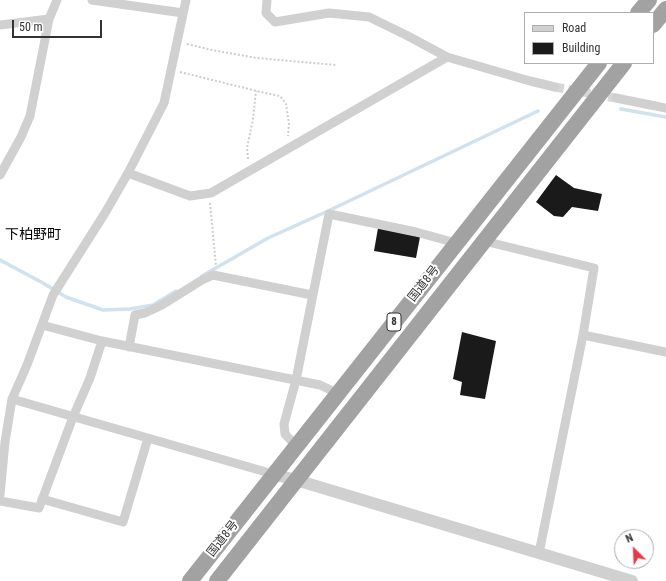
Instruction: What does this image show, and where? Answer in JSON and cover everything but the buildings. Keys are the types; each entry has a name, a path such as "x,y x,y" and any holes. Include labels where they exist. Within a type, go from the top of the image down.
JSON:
{"highway":[{"path":"639,12 649,0"},
{"path":"654,25 666,9"},
{"name":"国道8号","path":"190,581 598,64"},
{"name":"国道8号","path":"217,581 623,64"}],"street":[{"path":"0,175 21,137 30,116 49,20 57,0"},
{"path":"92,0 183,13"},
{"path":"0,495 5,442 12,399 53,295 128,173 164,103 186,0"},
{"path":"267,0 266,13 275,22 329,13 369,17 446,57 555,87"},
{"path":"0,25 49,20"},
{"path":"128,173 190,196 212,193 446,57"},
{"path":"616,98 666,108"},
{"path":"296,446 285,434 284,424 296,380 329,214 416,232 456,243"},
{"path":"484,241 594,268 583,336 539,554"},
{"path":"129,347 135,316 162,305 202,280 213,275 312,294"},
{"path":"42,325 129,347 320,385 337,393"},
{"path":"583,336 666,352"},
{"path":"0,501 39,508 73,417 90,378 102,341"},
{"path":"12,399 296,480 632,581"},
{"path":"42,499 123,522 148,438"}],"path":[{"path":"177,41 212,50 257,58 336,65"},
{"path":"171,69 280,96 286,104 289,124 287,150"},
{"path":"250,171 247,148 253,119 256,91"},
{"path":"209,194 216,262"}],"waterway":[{"path":"621,109 666,117"},
{"path":"202,276 268,238 538,111"},
{"path":"0,260 66,297 103,310 130,309 153,305 176,291"}],"tunnel":[{"path":"555,87 616,98"}],"district":[{"name":"下柏野町","path":"33,235"}]}
